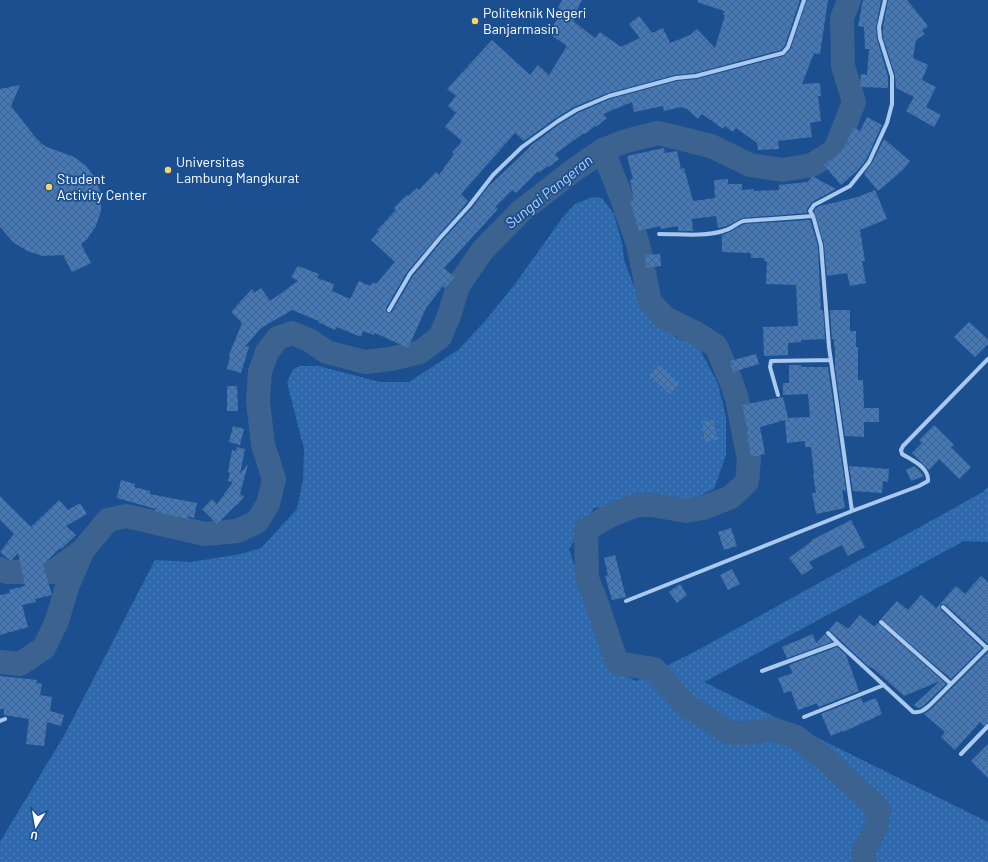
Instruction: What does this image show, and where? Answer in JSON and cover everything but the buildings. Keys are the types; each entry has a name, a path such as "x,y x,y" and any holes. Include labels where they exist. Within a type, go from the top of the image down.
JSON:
{"street":[{"path":"389,310 410,274 419,262 469,206 494,175 522,146 576,110 609,96 676,78 696,76 783,53 788,47 804,0"},
{"path":"852,511 831,360 821,246 813,216 810,211 814,205 850,186 869,162 887,123 892,104 892,76 880,38 879,27 885,0"},
{"path":"659,234 697,234 722,232 743,221 813,216"},
{"path":"626,601 852,511 919,486 928,481 929,476 924,468 902,454 901,450 903,446 988,359"},
{"path":"778,395 770,366 771,362 831,360"},
{"path":"828,633 913,712 922,712 988,648 943,606"},
{"path":"881,622 951,684"},
{"path":"762,671 838,643"},
{"path":"804,717 884,685"},
{"path":"961,754 988,726"}],"shaded area":[{"path":"593,197 602,198 614,214 622,243 624,260 642,308 675,337 698,346 718,384 726,417 726,455 714,489 691,502 594,508 569,549 607,667 636,681 698,650 983,492 988,487 988,542 964,541 704,682 988,822 988,862 0,862 0,842 65,734 155,560 191,562 241,554 261,548 297,509 303,479 304,449 287,383 293,369 300,366 318,366 380,382 409,382 458,350 485,321 515,284 563,217 575,204"}],"waterway":[{"name":"Sungai Pangeran","path":"0,662 20,664 44,648 57,621 67,587 83,550 108,520 126,516 205,534 237,531 257,522 268,504 274,479 263,445 258,401 260,372 267,352 278,338 292,333 309,340 327,352 365,362 391,359 420,352 440,337 449,316 458,286 482,251 521,211 574,170 603,150 626,141 658,133 711,146 750,165 783,170 812,165 835,150 854,102 843,66 842,18 849,0"},
{"path":"603,150 638,244 650,302 665,318 696,333 716,346 737,399 749,460 747,482 731,497 703,508 686,511 652,505 637,505 614,514 586,529 587,578 617,663 654,669 686,705 730,733 747,733 772,729 796,737 820,755 879,810 876,827 863,853 864,862"},
{"path":"0,569 7,572 53,572 82,551"}],"place":[{"name":"Politeknik Negeri Banjarmasin","path":"475,21"},
{"name":"Universitas Lambung Mangkurat","path":"168,170"},
{"name":"Student Activity Center","path":"49,187"}]}
